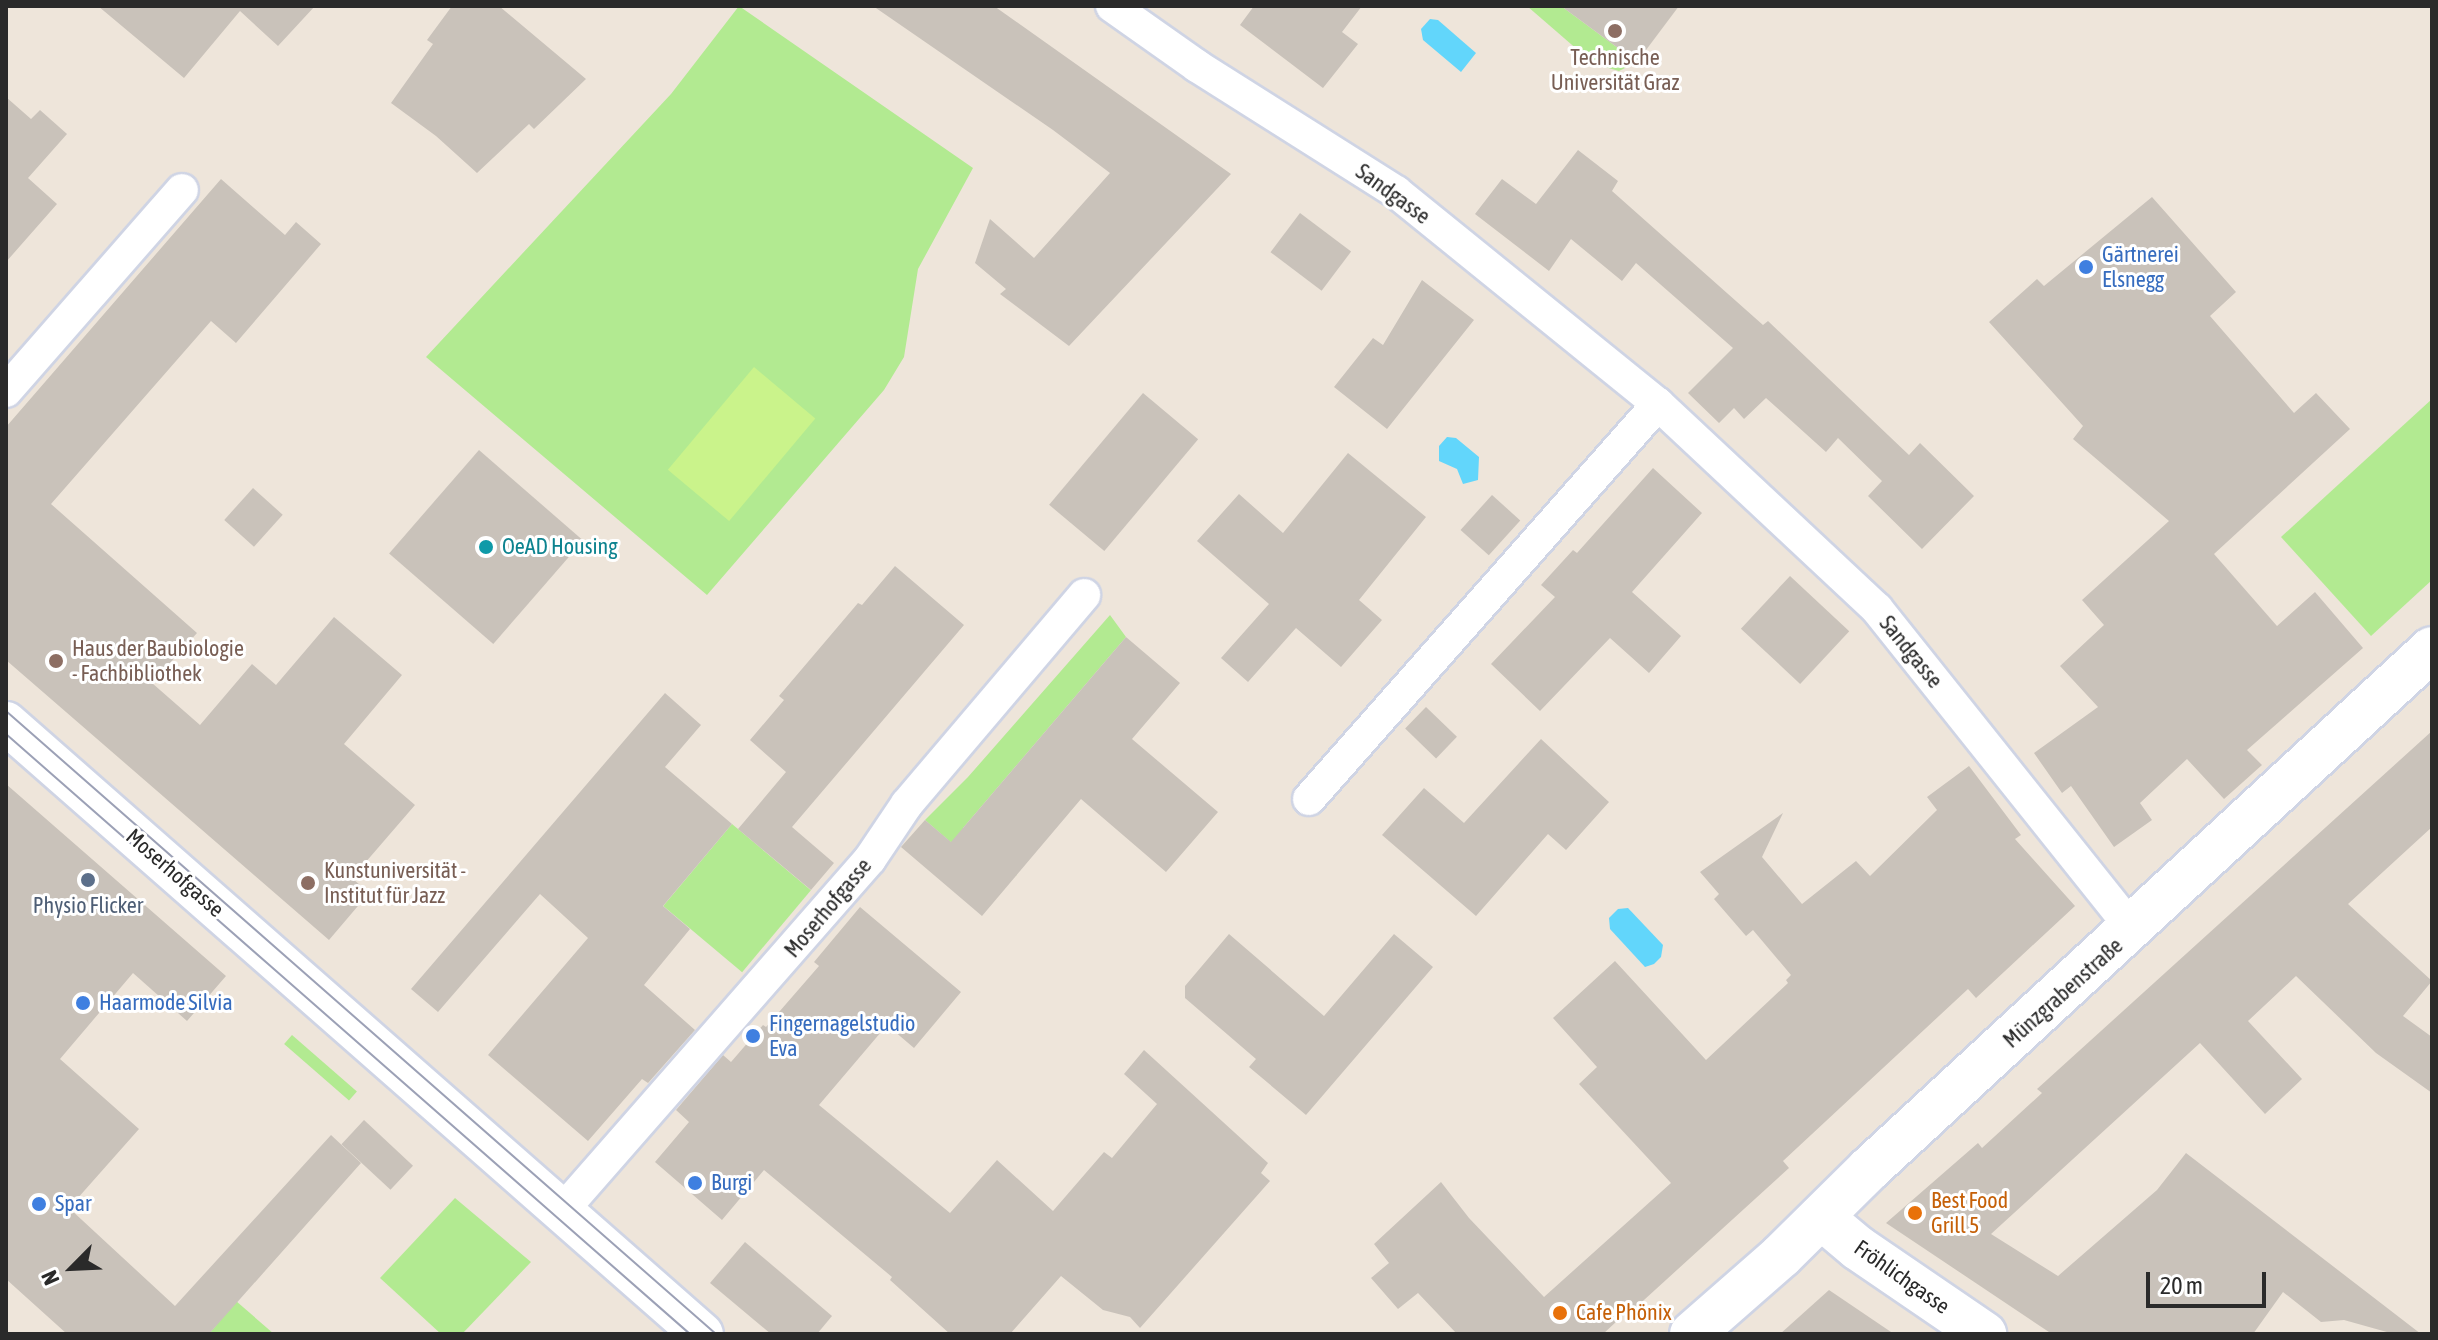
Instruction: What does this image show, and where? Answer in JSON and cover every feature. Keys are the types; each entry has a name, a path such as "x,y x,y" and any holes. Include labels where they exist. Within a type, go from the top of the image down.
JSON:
{"main road":[{"name":"Münzgrabenstraße","path":"1692,1334 2432,649"},
{"name":"Fröhlichgasse","path":"1821,1217 1858,1248 1984,1334"}],"street":[{"name":"Sandgasse","path":"1112,6 1197,66 1396,192 1658,404 1877,609 2132,929"},
{"path":"6,391 182,190"},
{"path":"1309,799 1658,404"},
{"name":"Moserhofgasse","path":"561,1212 870,859 907,804 1084,595"},
{"name":"Moserhofgasse","path":"6,723 702,1334"}],"green space":[{"path":"739,6 973,168 918,269 904,357 884,390 707,595 426,357 671,94"},
{"path":"1527,6 1561,6 1637,62 1619,71 1594,64"},
{"path":"754,367 815,418 729,521 668,470"},
{"path":"2432,399 2432,580 2371,636 2281,537"},
{"path":"1110,615 1126,637 963,828 1017,875 997,882 925,820 968,777"},
{"path":"732,824 811,890 742,972 663,906"},
{"path":"292,1035 357,1091 349,1100 284,1044"},
{"path":"455,1198 531,1262 462,1334 441,1334 380,1278"},
{"path":"236,1301 274,1334 209,1334"}],"water":[{"path":"1430,19 1438,20 1476,53 1461,72 1423,40 1421,29"},
{"path":"1447,437 1456,438 1479,457 1478,480 1463,484 1457,469 1439,461 1439,446"},
{"path":"1628,908 1663,945 1661,957 1654,964 1645,967 1610,929 1609,918 1618,909"}],"building":[{"path":"98,6 315,6 278,46 240,11 184,78"},
{"path":"452,6 499,6 586,79 534,129 529,124 477,173 436,136 391,103 433,44 427,40"},
{"path":"873,6 994,6 1231,174 1069,346 1000,294 1006,289 975,263 990,219 1034,258 1110,173"},
{"path":"1254,6 1362,6 1342,32 1358,44 1323,88 1240,25"},
{"name":"Technische Universität Graz","path":"1561,6 1679,6 1637,62"},
{"path":"6,97 31,119 40,110 67,134 28,178 57,204 6,262"},
{"path":"1578,150 1618,181 1612,191 1763,325 1768,321 1909,455 1920,443 1974,496 1922,549 1868,496 1882,481 1838,438 1826,452 1766,398 1744,419 1734,408 1719,423 1688,393 1733,348 1636,263 1622,281 1571,239 1549,271 1475,214 1502,179 1536,204"},
{"path":"221,179 285,235 296,222 321,244 236,343 211,321 51,504 197,633 152,683 200,725 252,664 276,685 334,617 402,675 344,744 415,805 352,878 369,893 329,940 6,660 6,427"},
{"path":"2152,197 2236,292 2210,316 2294,413 2316,393 2350,429 2214,554 2277,626 2315,592 2363,648 2247,750 2262,765 2224,799 2187,759 2140,803 2152,820 2114,847 2071,786 2062,793 2034,753 2098,707 2060,666 2104,625 2082,600 2169,521 2073,439 2083,426 1989,322 2037,279 2044,286"},
{"path":"1300,213 1351,252 1322,291 1271,252"},
{"path":"1422,280 1474,320 1387,429 1334,387 1373,338 1383,345"},
{"path":"1143,393 1198,439 1104,551 1049,505"},
{"name":"OeAD Housing","path":"479,450 583,541 493,644 389,553"},
{"path":"1348,453 1426,517 1359,600 1382,620 1341,667 1296,628 1248,682 1221,658 1269,604 1197,541 1239,494 1283,533"},
{"path":"1653,468 1702,513 1632,592 1681,636 1649,673 1610,638 1540,711 1491,664 1555,597 1541,585 1573,550 1577,553"},
{"path":"253,488 283,515 254,547 224,520"},
{"path":"1492,495 1520,520 1489,555 1461,530"},
{"path":"895,566 964,625 792,827 834,863 811,890 738,829 786,772 750,740 784,700 779,696 858,603 862,605"},
{"path":"1790,576 1849,631 1800,684 1741,629"},
{"path":"1126,637 1180,683 1132,739 1218,812 1166,872 1081,799 982,916 901,847 925,820 951,842"},
{"path":"665,693 701,725 665,767 732,824 663,906 690,929 644,985 695,1030 648,1083 642,1079 588,1141 488,1055 588,938 540,894 438,1012 411,989"},
{"path":"1426,707 1457,737 1436,758 1405,729"},
{"path":"2432,731 2432,827 2348,904 2432,981 2403,1016 2432,1037 2432,1093 2376,1053 2296,976 2248,1021 2302,1079 2265,1114 2200,1043 1991,1234 2058,1276 2157,1190 2186,1153 2421,1334 2394,1334 2344,1320 2321,1322 2283,1292 2253,1334 2052,1334 1886,1223 1978,1143 1982,1148 2042,1093 2037,1089"},
{"path":"1541,739 1609,802 1566,850 1548,834 1476,916 1382,835 1424,788 1464,823"},
{"path":"1969,766 2021,835 2015,839 2075,906 1976,998 1968,989 1783,1161 1789,1168 1603,1334 1457,1334 1418,1293 1398,1309 1371,1278 1389,1263 1374,1244 1441,1182 1469,1218 1544,1297 1671,1183 1579,1084 1597,1067 1553,1018 1615,961 1706,1060 1788,983 1786,980 1791,975 1753,930 1746,936 1714,899 1719,894 1700,872 1783,813 1762,857 1802,904 1856,861 1870,876 1937,810 1927,797"},
{"path":"6,784 226,976 187,1021 133,973 60,1059 139,1129 69,1208 175,1306 331,1135 361,1163 209,1334 67,1334 6,1279"},
{"path":"860,907 961,992 914,1048 887,1025 819,1105 950,1213 997,1160 1053,1211 1104,1152 1112,1158 1157,1104 1124,1074 1144,1050 1268,1163 1261,1173 1270,1181 1140,1328 1130,1317 1103,1310 1061,1276 1010,1334 950,1334 890,1280 892,1277 764,1170 722,1220 655,1162 689,1122 676,1110 723,1055 731,1062 763,1025 766,1027 819,966 814,962"},
{"path":"1229,934 1324,1016 1394,934 1433,967 1306,1115 1249,1067 1256,1059 1185,998 1185,986"},
{"path":"364,1120 413,1166 390,1190 341,1144"},
{"path":"745,1242 832,1316 817,1334 771,1334 710,1283"},
{"path":"1829,1290 1894,1334 1780,1334"}],"tram line":[{"path":"6,711 716,1334"},
{"path":"6,734 690,1334"}],"place":[{"name":"Technische Universität Graz","path":"1615,31"},
{"name":"Gärtnerei Elsnegg","path":"2086,267"},
{"name":"OeAD Housing","path":"486,547"},
{"name":"Haus der Baubiologie - Fachbibliothek","path":"56,661"},
{"name":"Physio Flicker","path":"88,880"},
{"name":"Kunstuniversität - Institut für Jazz","path":"308,883"},
{"name":"Haarmode Silvia","path":"83,1003"},
{"name":"Fingernagelstudio Eva","path":"753,1036"},
{"name":"Burgi","path":"695,1183"},
{"name":"Spar","path":"39,1204"},
{"name":"Best Food Grill 5","path":"1915,1213"},
{"name":"Cafe Phönix","path":"1560,1313"}]}
